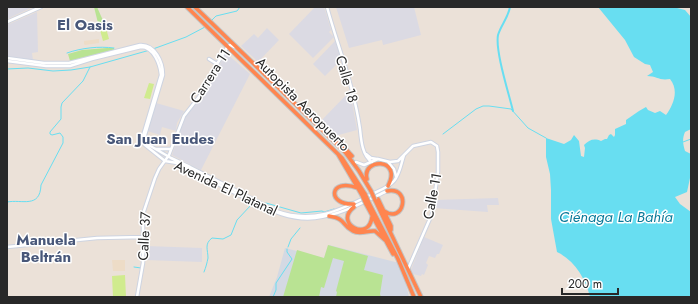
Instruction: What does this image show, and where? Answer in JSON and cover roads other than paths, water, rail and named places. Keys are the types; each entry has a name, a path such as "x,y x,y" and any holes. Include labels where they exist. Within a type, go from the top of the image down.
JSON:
{"highway":[{"name":"Autopista Aeropuerto","path":"187,7 342,158 398,259 414,297"},
{"name":"Autopista Aeropuerto","path":"195,7 335,142 354,163 372,190 421,297"},
{"path":"335,142 341,144 356,162 372,190"},
{"path":"336,152 363,195"},
{"path":"367,179 367,172 371,166 378,163 384,164 390,169 392,174 388,186"},
{"path":"358,188 342,185 335,191 335,196 338,201 345,204 354,205 349,212 348,218 350,225 354,228 362,229 368,226 372,220 372,214"},
{"path":"384,211 390,214 397,213 402,208 403,203 403,198 399,192 392,190 387,191"},
{"path":"376,199 391,226 391,233"},
{"path":"368,203 385,240 398,259"},
{"path":"329,216 340,218 352,231 359,233 375,231 385,240"}],"main road":[{"path":"7,22 41,7"},
{"name":"Calle 18","path":"327,7 350,82 364,152 366,157 372,162"},
{"name":"Carrera 11","path":"168,157 184,116 202,93 228,46 236,46"},
{"path":"7,60 46,66 70,66 141,47 148,47 154,52 164,75 144,138 147,144 154,149 172,149"},
{"name":"Avenida El Platanal","path":"154,52 161,75 142,139 145,145 165,161 174,162 279,212 300,216 315,216 339,211 354,205 388,186 397,177 404,155"},
{"path":"209,59 217,64"},
{"name":"Calle 11","path":"404,155 409,149 416,145 431,142 436,144 438,161 432,214 408,269"},
{"name":"Avenida El Platanal","path":"154,149 273,212 304,219 329,216 387,191"},
{"path":"364,152 371,158 393,162 398,161 404,155"},
{"name":"Calle 37","path":"137,297 144,263 143,214 155,178 168,157"},
{"path":"361,164 366,162 366,157"},
{"path":"356,162 367,164 378,159"},
{"path":"386,160 394,169 397,177"},
{"path":"162,166 174,162"},
{"path":"7,247 97,238 143,237"}],"water":[{"name":"Ciénaga La Bahía","path":"598,7 673,7 685,10 691,17 691,129 685,132 683,137 685,151 691,154 690,178 687,192 675,197 680,204 691,212 691,297 590,297 586,284 574,265 563,255 557,252 551,219 551,190 550,174 546,157 546,138 564,144 571,140 574,135 579,141 581,156 584,157 584,145 592,140 601,141 607,139 611,134 614,137 615,129 626,124 626,120 646,107 648,110 655,113 660,111 666,115 673,102 675,92 673,83 670,79 647,76 653,72 650,65 645,64 634,57 625,40"}],"waterway":[{"path":"211,21 216,16 237,11 240,7"},
{"path":"510,7 508,15 498,35 498,42 500,62 513,111"},
{"path":"153,49 186,37 205,27"},
{"path":"67,53 90,48 114,48"},
{"path":"7,69 28,68 53,71 71,70 90,67 150,50"},
{"path":"7,202 29,201 34,200 37,197 40,192 41,185 63,143 63,137 60,133 52,135 50,132 61,119 62,103 83,81 90,67"},
{"path":"443,134 476,109 483,106 489,106 511,109 528,128 546,138"},
{"path":"683,142 691,139"},
{"path":"266,203 301,213 324,212 334,209"},
{"path":"204,272 208,258 207,247 210,240 212,238 223,239 231,235 237,220 252,204"},
{"path":"288,247 291,239 300,228"},
{"path":"273,297 276,290 276,283 292,259 287,252 287,249"},
{"path":"134,267 141,268"}],"district":[{"name":"El Oasis","path":"85,25"},
{"name":"San Juan Eudes","path":"160,139"},
{"name":"Manuela Beltrán","path":"46,248"}]}
